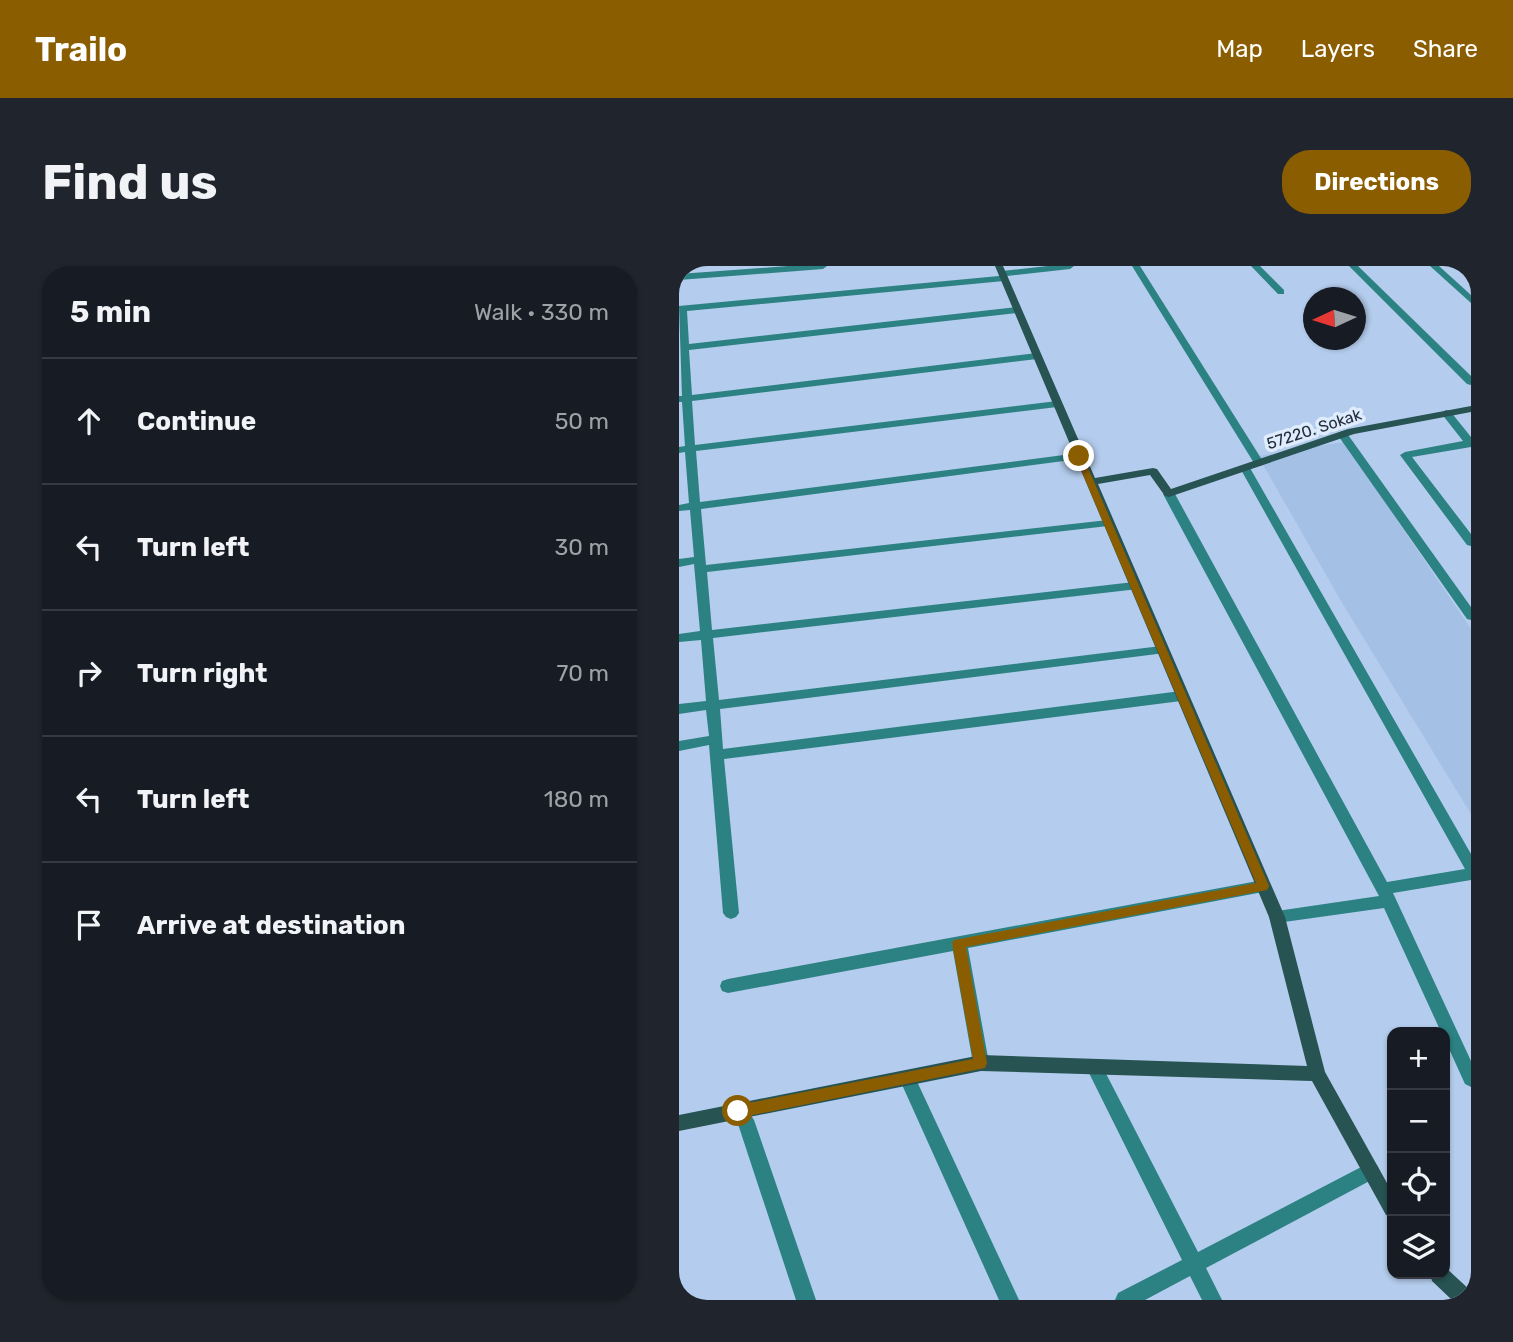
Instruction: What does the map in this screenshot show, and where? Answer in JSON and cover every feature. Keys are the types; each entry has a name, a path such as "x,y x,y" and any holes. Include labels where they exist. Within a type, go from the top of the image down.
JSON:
{"street":[{"path":"679,277 823,266"},
{"path":"731,913 695,506 684,449 680,309 1070,266"},
{"path":"1136,266 1259,463"},
{"path":"1255,266 1281,292"},
{"path":"1353,266 1471,382"},
{"path":"1434,266 1471,300"},
{"path":"1002,273 1277,917 1317,1074 1387,1200"},
{"path":"681,348 1017,310"},
{"path":"683,399 1037,356"},
{"path":"684,449 1057,404"},
{"name":"57220. Sokak","path":"1169,494 1342,434 1471,409"},
{"path":"1446,414 1471,444"},
{"path":"1342,434 1471,616"},
{"path":"1471,444 1405,455 1471,542"},
{"path":"679,508 1079,456"},
{"path":"1245,468 1471,867"},
{"path":"1090,482 1153,471 1169,494 1386,895 1471,1079"},
{"path":"679,563 700,565 1108,523"},
{"path":"679,638 1134,586"},
{"path":"679,709 1161,650"},
{"path":"717,755 1181,696"},
{"path":"679,746 716,739"},
{"path":"1277,917 1386,895 1471,874"},
{"path":"728,986 1263,886"},
{"path":"958,943 981,1063"},
{"path":"679,1123 981,1063 1317,1074"},
{"path":"1094,1067 1212,1300"},
{"path":"907,1078 1009,1300"},
{"path":"738,1111 745,1120 806,1300"},
{"path":"1125,1300 1371,1171"},
{"path":"1444,1279 1466,1300"}],"shaded area":[{"path":"1344,442 1471,629 1471,814 1341,601 1258,456"}],"route":[{"path":"738,1111 981,1063 958,943 1263,886 1079,456"}]}
